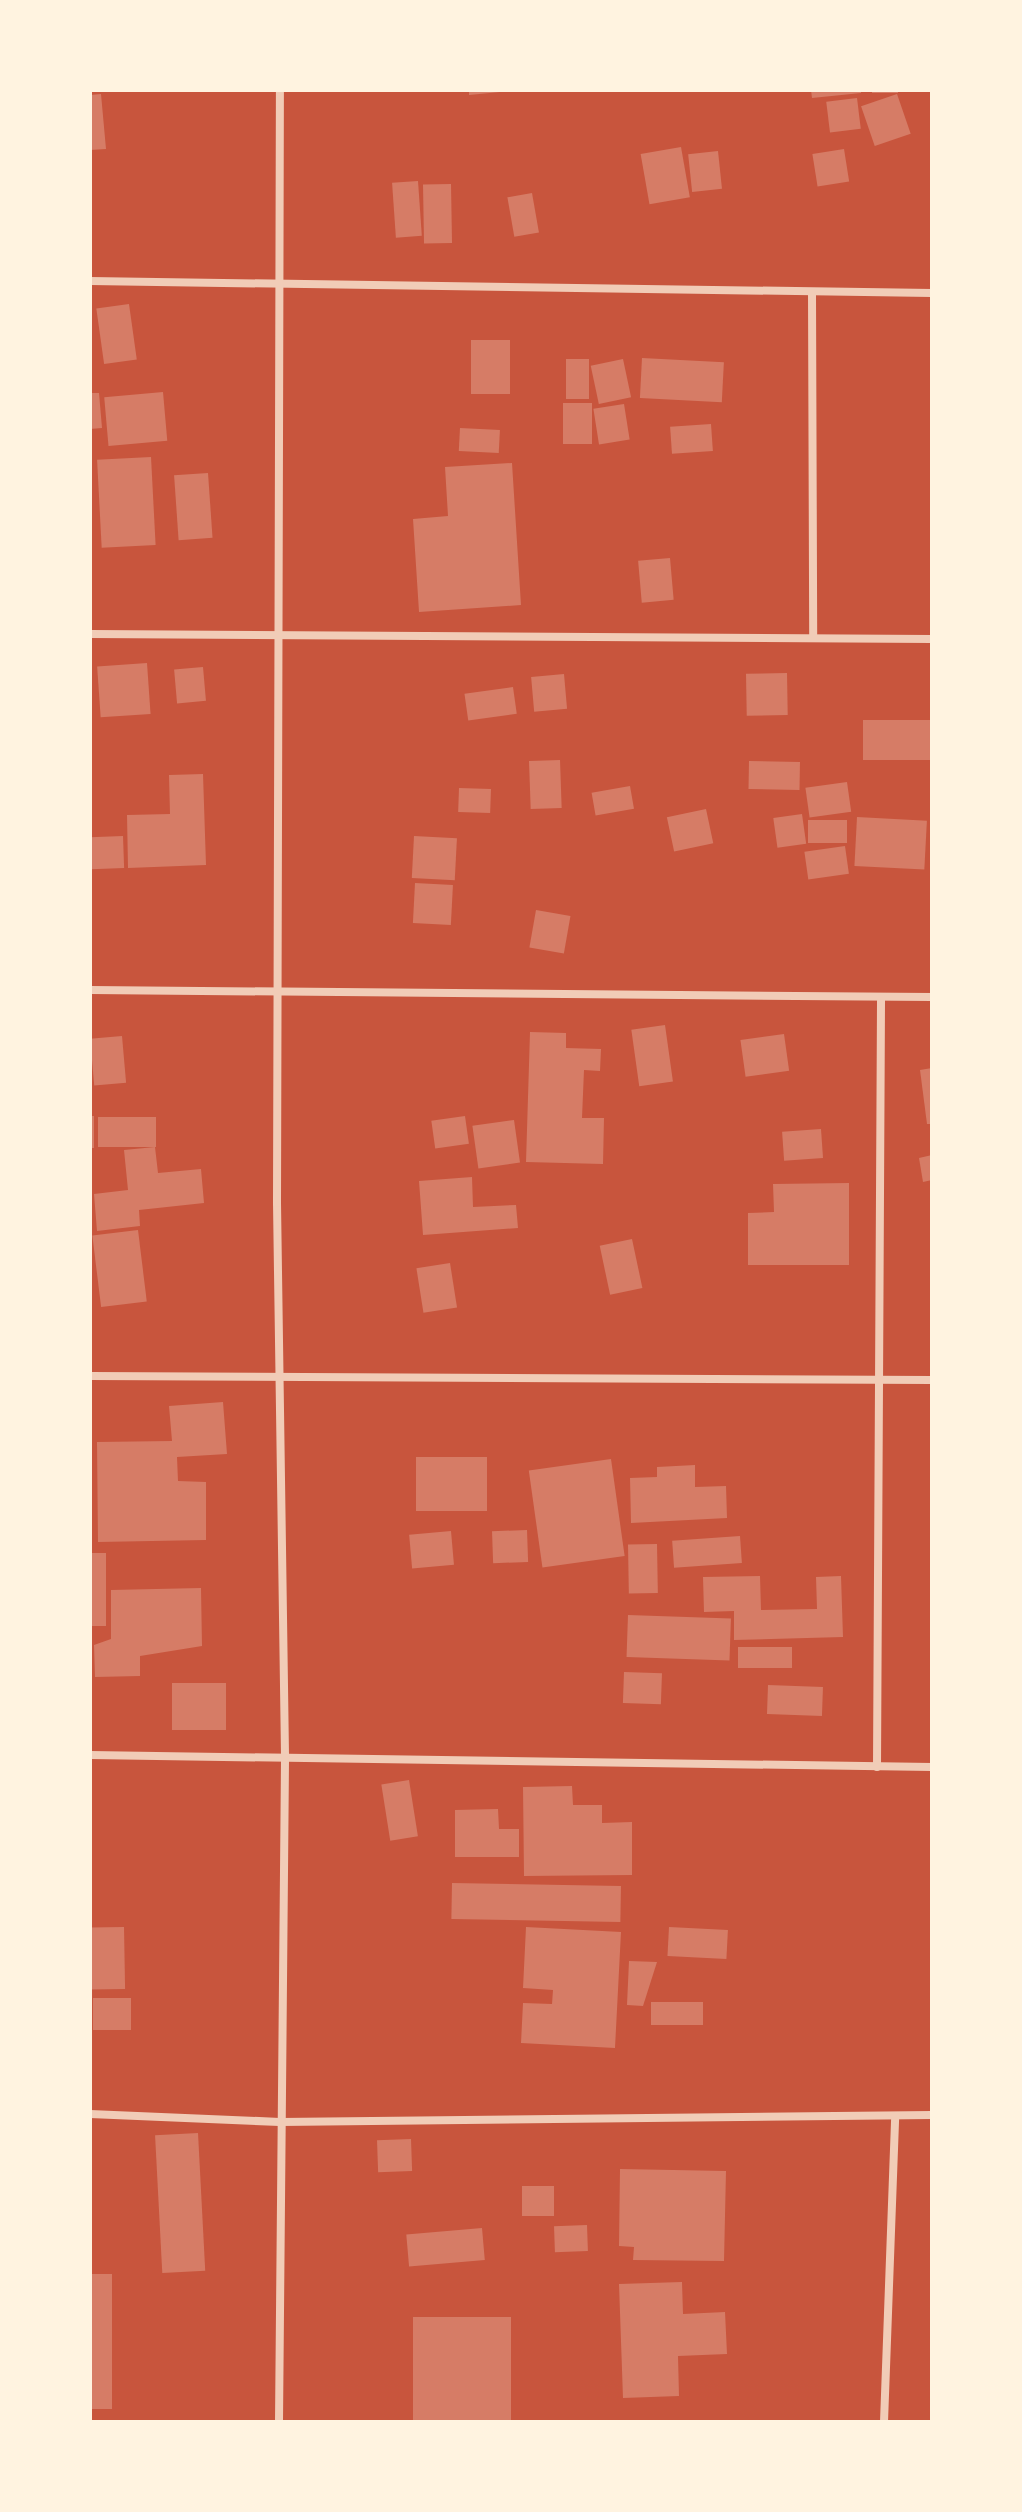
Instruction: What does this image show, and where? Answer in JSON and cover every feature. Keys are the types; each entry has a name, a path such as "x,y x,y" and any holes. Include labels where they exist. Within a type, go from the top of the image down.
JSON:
{"street":[{"path":"279,2422 285,1755 285,1378 277,1203 281,994 277,636 282,284 280,90"},
{"path":"90,281 932,293"},
{"path":"812,293 813,637"},
{"path":"90,634 932,639"},
{"path":"90,990 281,994 932,997"},
{"path":"877,1767 881,998"},
{"path":"90,1376 932,1380"},
{"path":"90,1755 285,1755 932,1767"},
{"path":"90,2114 280,2122 932,2115"},
{"path":"884,2422 895,2116"}],"building":[{"path":"469,90 500,90 500,92 469,95"},
{"path":"811,90 861,90 861,93 812,98"},
{"path":"872,90 898,90 898,93 872,93"},
{"path":"101,94 106,149 90,150 90,95"},
{"path":"897,94 911,134 875,146 861,106"},
{"path":"857,98 861,129 830,133 826,102"},
{"path":"681,147 690,197 649,204 641,154"},
{"path":"844,149 849,182 818,187 812,154"},
{"path":"718,151 722,189 692,192 688,154"},
{"path":"418,181 422,236 396,238 392,183"},
{"path":"423,184 451,184 452,243 424,243"},
{"path":"532,193 539,232 514,237 507,197"},
{"path":"129,304 137,359 104,364 96,309"},
{"path":"471,340 510,340 510,394 471,394"},
{"path":"642,358 724,362 722,402 640,398"},
{"path":"566,359 589,359 589,399 566,399"},
{"path":"623,359 631,397 599,404 591,366"},
{"path":"163,392 167,441 108,446 104,397"},
{"path":"90,393 99,393 102,428 90,429"},
{"path":"563,403 592,403 592,444 563,444"},
{"path":"624,404 630,440 599,444 593,409"},
{"path":"711,424 713,451 672,454 670,427"},
{"path":"460,428 500,430 499,453 459,451"},
{"path":"151,457 156,545 102,548 97,460"},
{"path":"512,463 521,605 419,612 413,519 448,516 445,467"},
{"path":"208,473 213,538 179,540 174,475"},
{"path":"670,558 674,600 642,603 638,561"},
{"path":"147,663 151,714 101,717 97,666"},
{"path":"203,667 206,701 177,703 174,670"},
{"path":"787,673 788,715 747,716 746,674"},
{"path":"564,674 567,709 534,712 531,677"},
{"path":"513,687 517,714 468,721 464,694"},
{"path":"863,720 932,720 932,760 863,760"},
{"path":"560,760 562,808 531,809 529,761"},
{"path":"749,761 800,762 800,790 749,789"},
{"path":"203,774 206,865 128,868 127,815 170,814 169,775"},
{"path":"847,782 851,812 810,818 805,788"},
{"path":"630,786 634,809 596,815 592,793"},
{"path":"459,788 491,789 490,813 458,812"},
{"path":"706,809 713,843 674,852 667,817"},
{"path":"802,814 806,844 777,848 773,818"},
{"path":"857,817 927,821 924,870 854,866"},
{"path":"808,820 847,820 847,843 808,843"},
{"path":"123,836 124,868 91,869 90,837"},
{"path":"414,836 457,838 455,880 412,878"},
{"path":"845,846 849,874 808,879 804,852"},
{"path":"415,883 453,885 451,925 413,923"},
{"path":"536,910 570,916 564,954 529,947"},
{"path":"665,1025 673,1081 639,1086 631,1030"},
{"path":"530,1032 566,1033 566,1048 601,1049 600,1071 584,1070 582,1118 604,1118 603,1164 526,1162"},
{"path":"784,1034 789,1071 746,1077 740,1040"},
{"path":"122,1036 126,1083 94,1086 90,1039"},
{"path":"932,1068 932,1124 927,1124 920,1070"},
{"path":"90,1116 94,1116 94,1148 90,1148"},
{"path":"465,1116 469,1144 435,1148 431,1121"},
{"path":"98,1117 156,1117 156,1147 98,1147"},
{"path":"514,1120 520,1163 478,1168 472,1126"},
{"path":"821,1129 823,1158 784,1161 782,1132"},
{"path":"155,1147 158,1173 201,1169 204,1203 139,1210 140,1226 97,1231 94,1194 128,1190 124,1150"},
{"path":"932,1155 932,1180 923,1182 919,1158"},
{"path":"472,1177 473,1207 516,1205 518,1228 423,1235 419,1181"},
{"path":"849,1183 849,1265 748,1265 748,1213 774,1212 773,1184"},
{"path":"138,1230 147,1301 101,1307 92,1236"},
{"path":"632,1239 642,1288 610,1295 600,1246"},
{"path":"450,1263 457,1307 423,1313 416,1268"},
{"path":"223,1402 227,1454 177,1457 178,1481 206,1482 206,1540 98,1542 97,1442 172,1441 169,1406"},
{"path":"416,1457 487,1457 487,1511 416,1511"},
{"path":"611,1459 625,1556 542,1568 529,1471"},
{"path":"695,1465 695,1487 726,1486 727,1518 631,1523 630,1478 657,1477 657,1467"},
{"path":"527,1530 528,1562 493,1563 492,1531"},
{"path":"451,1531 454,1565 412,1569 409,1535"},
{"path":"740,1536 742,1563 674,1568 672,1541"},
{"path":"657,1544 658,1593 629,1593 628,1545"},
{"path":"90,1553 106,1553 106,1626 90,1626"},
{"path":"760,1576 761,1610 817,1609 816,1577 841,1576 843,1637 734,1640 734,1611 704,1612 703,1577"},
{"path":"201,1588 202,1646 140,1656 140,1676 95,1677 94,1645 111,1639 111,1590"},
{"path":"628,1615 731,1619 729,1661 627,1657"},
{"path":"738,1647 792,1647 792,1668 738,1668"},
{"path":"624,1672 662,1673 661,1704 623,1703"},
{"path":"172,1683 226,1683 226,1730 172,1730"},
{"path":"768,1685 823,1687 822,1716 767,1714"},
{"path":"409,1780 418,1836 390,1841 381,1784"},
{"path":"572,1786 573,1805 602,1805 602,1823 632,1822 632,1875 524,1876 523,1787"},
{"path":"498,1809 499,1829 519,1829 519,1857 455,1857 455,1810"},
{"path":"452,1883 621,1886 620,1922 451,1919"},
{"path":"124,1927 125,1989 91,1990 90,1928"},
{"path":"526,1927 621,1932 615,2048 521,2043 523,2003 552,2004 553,1990 523,1988"},
{"path":"669,1927 728,1930 726,1959 667,1956"},
{"path":"629,1961 657,1962 643,2006 627,2005"},
{"path":"93,1998 131,1998 131,2030 93,2030"},
{"path":"651,2002 703,2002 703,2025 651,2025"},
{"path":"198,2133 205,2271 162,2273 155,2135"},
{"path":"411,2139 412,2171 378,2172 377,2140"},
{"path":"620,2169 726,2171 724,2261 633,2260 634,2247 619,2246"},
{"path":"522,2186 554,2186 554,2216 522,2216"},
{"path":"587,2225 588,2251 555,2252 554,2226"},
{"path":"482,2228 485,2260 409,2267 406,2235"},
{"path":"90,2274 112,2274 112,2409 90,2409"},
{"path":"682,2282 683,2314 725,2312 727,2354 678,2356 679,2396 623,2398 619,2284"},
{"path":"413,2317 511,2317 511,2422 413,2422"}]}
